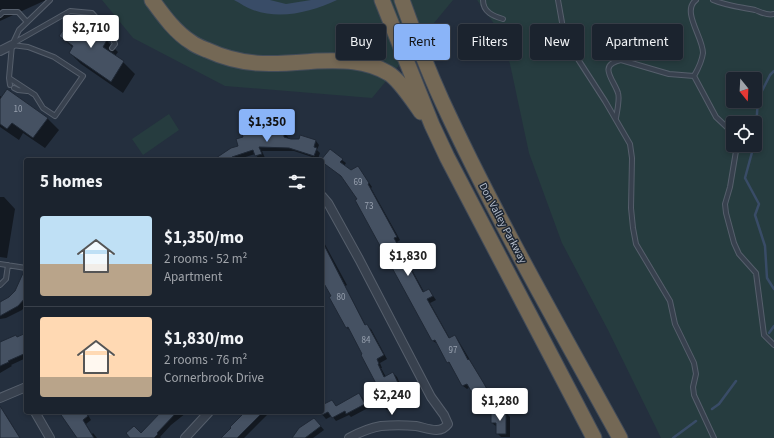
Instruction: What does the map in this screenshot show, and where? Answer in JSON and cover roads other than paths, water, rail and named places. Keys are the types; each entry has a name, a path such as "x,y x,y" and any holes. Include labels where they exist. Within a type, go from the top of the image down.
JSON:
{"highway":[{"path":"152,0 170,24 190,42 220,56 233,60 262,64 343,60 370,64 389,74 404,89 432,125"},
{"name":"Don Valley Parkway","path":"382,0 432,125 447,157 594,438"},
{"name":"Don Valley Parkway","path":"404,5 441,100 500,217 620,438"}],"street":[{"path":"0,51 12,45"},
{"path":"324,198 359,259 432,397 448,424 445,427 433,430 417,426 382,426 364,430 349,438"},
{"path":"0,398 24,391"},
{"path":"36,414 50,438"},
{"path":"185,438 207,414"}],"lane":[{"path":"10,85 9,78 12,45 19,30 50,0"},
{"path":"482,0 486,10 491,15 503,19"},
{"path":"558,0 563,28 574,53 630,144 632,158 631,208 636,244 670,302 675,324 694,363 696,374 693,387 694,395 714,438"},
{"path":"694,76 702,62 703,51 690,11 692,3 696,0"},
{"path":"714,0 724,4 756,10 762,13 774,14"},
{"path":"12,45 70,11 92,13 114,40 115,44 112,48"},
{"path":"0,15 3,12 18,12 27,22"},
{"path":"9,78 35,95 44,108 55,116 83,76 54,56 28,47 12,45"},
{"path":"616,119 619,93 610,78 609,71 613,62 621,60 669,74 694,76"},
{"path":"694,76 716,117 726,126"},
{"path":"14,88 30,92"},
{"path":"736,152 730,187 725,204 726,213 734,243 739,254 756,273 764,335 774,345"},
{"path":"0,264 24,268"},
{"path":"0,285 6,279 8,266"}],"water":[{"path":"234,0 270,0 286,4 311,0 337,0 306,11 274,14 253,10"}],"waterway":[{"path":"757,116 758,99 770,75 774,71"},
{"path":"752,152 745,178 759,204 755,215 765,246 767,278 774,289"},
{"path":"769,333 774,326"},
{"path":"712,409 719,404 736,381"},
{"path":"673,438 696,421"}]}
